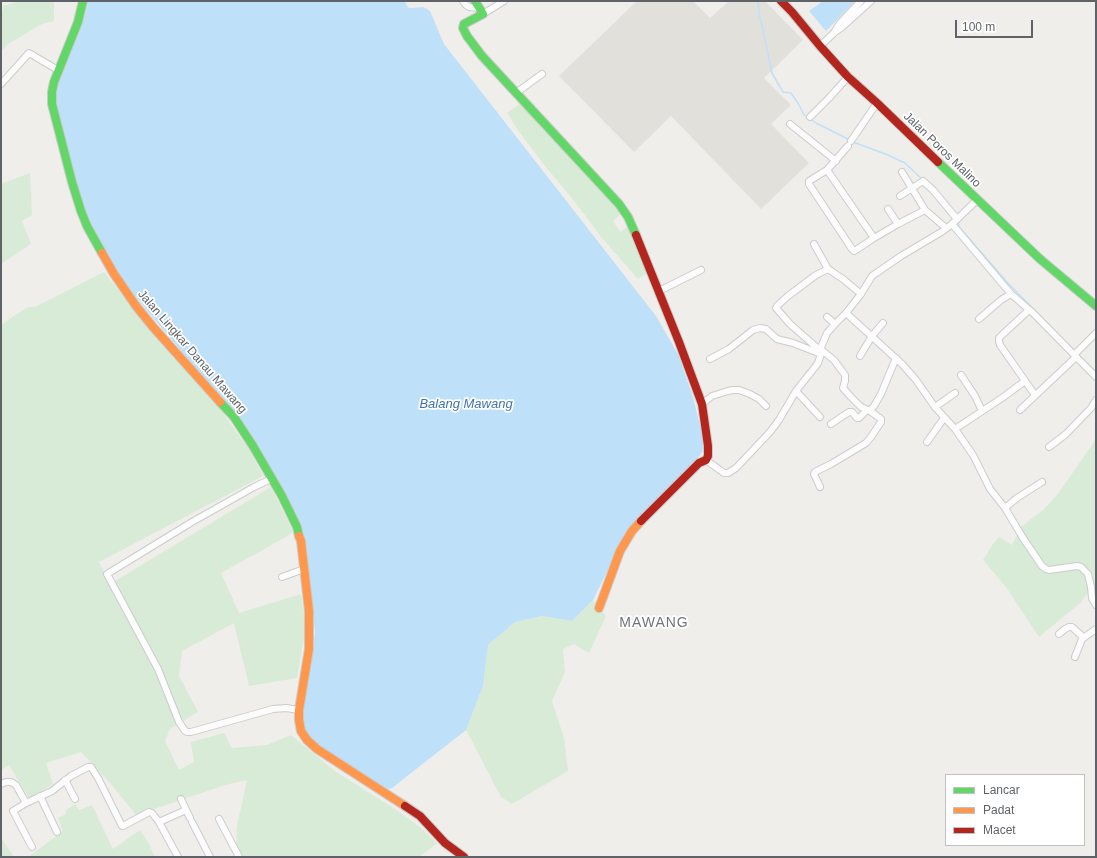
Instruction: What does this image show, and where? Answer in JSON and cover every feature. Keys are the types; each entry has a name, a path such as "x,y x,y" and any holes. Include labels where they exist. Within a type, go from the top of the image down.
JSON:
{"street":[{"name":"Jalan Lingkar Danau Mawang","path":"83,1 78,22 58,70 52,92 52,104 72,182 81,210 97,245 114,274 136,306 153,327 234,417 282,496 297,527 301,541 309,611 309,649 299,710 301,731 307,740 317,749 420,816 445,843 464,857"},
{"path":"463,1 466,6 481,11"},
{"path":"475,1 481,11"},
{"path":"504,1 481,11 464,24 462,28 482,56 619,204 628,217 659,291 702,404 708,446 708,456 706,460 698,464 638,523 632,531 620,551 599,608"},
{"name":"Jalan Poros Malino","path":"781,1 848,77 1040,259 1096,306"},
{"path":"820,46 861,1"},
{"path":"834,32 842,27 871,1"},
{"path":"1,84 29,53 58,70"},
{"path":"516,93 542,74"},
{"path":"810,117 848,77"},
{"path":"877,103 836,161 827,170 811,180 809,184 849,246 855,250 924,210"},
{"path":"790,124 836,161"},
{"path":"827,170 874,238"},
{"path":"902,172 924,210 946,228"},
{"path":"900,196 922,182 933,190 1011,294 1069,348 1096,377"},
{"path":"706,460 724,473 728,473 736,468 770,432 786,410 796,391 818,363 820,352 828,333 846,314 872,276 946,228 977,200"},
{"path":"888,209 898,224"},
{"path":"814,244 828,269 844,279 861,294"},
{"path":"820,352 790,324 776,308 788,296 816,275 828,269"},
{"path":"659,291 701,270"},
{"path":"979,319 1001,300 1011,294"},
{"path":"1029,310 1003,334 999,340 1000,345 1035,395"},
{"path":"846,314 896,358 916,380 944,418 955,429 973,455 990,489 1005,508 1042,566 1049,570 1077,566 1084,569 1088,574 1092,598 1096,605"},
{"path":"828,317 835,324"},
{"path":"860,356 872,336 883,323"},
{"path":"710,359 729,349 753,330 760,328 766,329 777,339 820,352 830,356 834,360 845,374 844,391 856,403 881,419 881,422 871,437 862,446 815,472 814,474 820,487"},
{"path":"1020,410 1075,356 1096,333"},
{"path":"831,424 848,412 852,412 857,418 859,418 874,406 881,394 896,358"},
{"path":"961,375 975,396 982,411"},
{"path":"955,429 1025,381"},
{"path":"702,404 712,396 728,391 739,390 759,399 766,406"},
{"path":"796,391 820,417"},
{"path":"935,407 955,393"},
{"path":"1049,447 1066,434 1091,408 1096,400"},
{"path":"926,442 944,418"},
{"path":"271,479 192,522 107,574 158,669 179,722 185,731 191,732 273,709 286,708 299,710"},
{"path":"1005,508 1017,498 1042,482"},
{"path":"282,577 304,569"},
{"path":"1059,634 1065,629 1072,627 1083,637"},
{"path":"1075,657 1080,641 1083,637 1096,629"},
{"path":"32,847 13,811 52,790 65,780 84,769 91,767 122,826 149,812 152,813 159,822 178,857"},
{"path":"65,780 75,799"},
{"path":"1,784 12,782 16,785 26,803"},
{"path":"40,796 57,832"},
{"path":"181,799 210,857"},
{"path":"159,822 186,810"},
{"path":"219,819 239,857"}],"shaded area":[{"path":"637,1 693,1 710,18 729,1 765,1 803,40 764,78 791,105 771,124 809,163 761,209 671,116 634,152 559,76"}],"green space":[{"path":"20,1 61,1 54,2 54,21 42,24 8,44 1,51 1,15 3,6"},
{"path":"521,103 624,211 613,221 620,232 630,225 649,272 638,279 602,238 520,133 507,113"},
{"path":"30,173 32,215 22,221 31,244 1,264 1,184"},
{"path":"104,272 159,340 222,412 249,449 263,476 99,562 110,584 271,487 293,532 221,573 239,613 301,594 306,627 297,678 249,686 234,623 182,651 179,676 198,712 170,729 165,741 179,770 194,762 191,742 224,733 232,748 267,745 291,735 336,772 395,809 420,827 437,843 419,857 242,857 236,845 237,826 247,780 225,785 136,815 110,783 81,752 46,763 53,784 29,798 9,765 1,770 1,325 26,308 37,306"},
{"path":"1096,439 1096,583 1080,603 1039,637 1006,587 983,560 999,537 1012,545 1021,527 1043,510 1058,494"},
{"path":"593,600 606,616 589,653 574,644 563,649 565,672 552,701 564,738 568,771 512,804 501,797 466,730 483,686 488,645 515,622 542,616 572,621"},
{"path":"75,804 79,810 92,805 113,849 140,830 155,857 28,857 63,831 58,818 66,814 66,810"},
{"path":"1,838 14,857 1,857"}],"water":[{"name":"Balang Mawang","path":"88,1 405,1 409,8 423,7 427,9 430,11 444,44 656,316 678,354 693,397 704,443 702,452 697,459 637,519 627,532 593,600 572,621 542,616 515,622 488,645 483,686 466,730 392,788 388,789 383,787 316,745 309,737 305,729 303,709 315,633 307,549 300,526 249,432 134,295 119,275 96,237 80,201 56,108 56,94 58,82 85,15"},
{"path":"823,1 855,1 826,31 809,11"}],"waterway":[{"path":"758,1 772,73 783,92 791,93 804,115 816,123 850,140"},
{"path":"853,142 905,163 923,180"},
{"path":"957,221 960,228 1006,281 1051,327"},
{"path":"1066,343 1075,351"},
{"path":"1078,354 1096,372"}],"traffic: fast":[{"path":"83,1 78,22 54,82 52,104 81,211 87,226 102,253"},
{"path":"475,1 483,14 464,24 463,28 467,36 482,56 619,204 628,217 636,235"},
{"path":"938,162 1040,259 1096,306"},
{"path":"220,402 234,417 253,446 282,496 297,527 299,536"}],"traffic: slow":[{"path":"102,253 114,274 136,306 220,402"},
{"path":"599,608 620,551 632,531 641,521"},
{"path":"299,536 301,541 309,611 309,649 299,710 301,731 307,740 317,749 405,806"}],"traffic: jam":[{"path":"781,1 848,77 938,162"},
{"path":"636,235 702,404 708,446 708,456 706,460 699,463 641,521"},
{"path":"405,806 420,816 445,843 464,857"}],"district":[{"name":"MAWANG","path":"654,623"}]}
